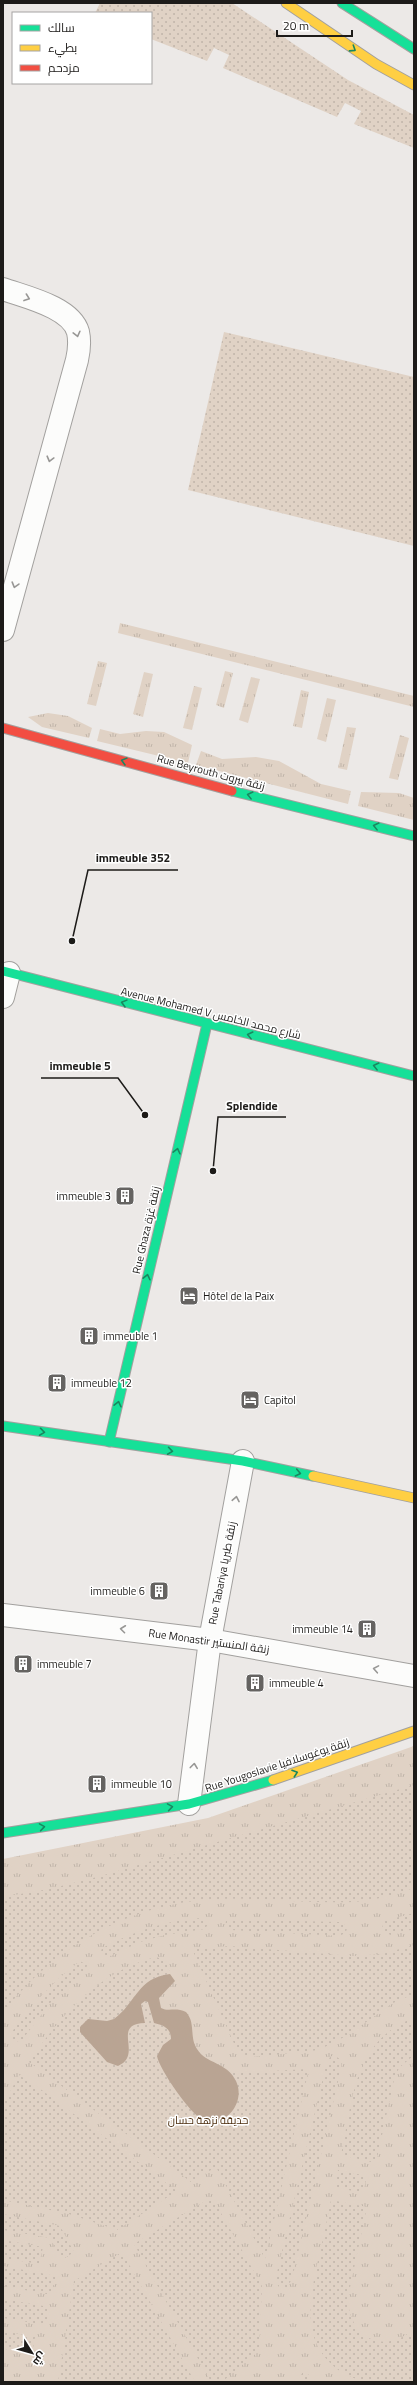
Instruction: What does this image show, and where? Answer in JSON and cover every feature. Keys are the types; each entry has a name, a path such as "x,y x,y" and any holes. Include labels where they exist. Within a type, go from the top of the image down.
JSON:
{"street":[{"path":"286,3 376,64 414,85"},
{"path":"342,3 414,48"},
{"path":"3,289 52,307 70,318 78,333 79,344 77,360 3,630"},
{"name":"Rue Beyrouth زنقة بيروت","path":"3,728 228,790 414,836"},
{"path":"3,997 6,972"},
{"name":"Avenue Mohamed V شارع محمد الخامس","path":"6,972 414,1076"},
{"name":"Rue Ghaza زنقة غزة","path":"109,1442 207,1024"},
{"path":"3,1426 243,1461 414,1498"},
{"name":"Rue Tabariya زنقة طبريا","path":"189,1804 210,1640 243,1461"},
{"name":"Rue Monastir زنقة المنستير","path":"3,1615 210,1640 414,1676"},
{"name":"Rue Yougoslavie زنقة يوغوسلافيا","path":"3,1834 189,1804 248,1789 414,1731"}],"green space":[{"path":"100,3 232,3 348,80 414,115 414,148 354,124 361,111 345,103 337,117 223,68 229,55 214,48 207,61 152,39 152,12 96,12"},
{"path":"224,332 414,377 414,546 188,490"},
{"path":"120,623 414,696 414,707 118,633"},
{"path":"98,661 107,663 96,706 87,704"},
{"path":"225,671 233,673 224,708 216,705"},
{"path":"144,672 153,674 143,717 133,714"},
{"path":"251,677 260,679 248,723 239,720"},
{"path":"194,686 202,688 192,730 183,728"},
{"path":"301,690 309,692 302,728 293,726"},
{"path":"327,698 336,700 326,742 317,739"},
{"path":"48,713 68,716 92,728 89,738 42,727 28,717"},
{"path":"347,727 356,728 347,770 338,768"},
{"path":"100,729 120,734 146,731 164,732 192,745 188,763 97,741"},
{"path":"400,735 409,738 398,780 389,778"},
{"path":"201,751 222,759 256,757 279,761 321,784 351,791 348,804 196,765"},
{"path":"361,792 399,793 414,798 414,820 358,806"},
{"name":"حديقة نزهة حسان","path":"414,1746 414,2382 3,2382 3,1859 208,1818"},
{"path":"414,1785 414,1888 383,1897 358,1902 218,1899 186,1902 156,1909 126,1919 98,1932 71,1948 46,1967 23,1989 3,2013 3,1897 49,1889 97,1877"},
{"path":"414,1913 414,1929 391,1935 383,1932 382,1928 384,1921"},
{"path":"201,1918 205,1919 208,1924 205,1929 165,1935 140,1942 106,1958 100,1955 102,1948 138,1932 175,1921"},
{"path":"229,1919 343,1922 347,1928 346,1932 340,1936 231,1930 225,1927 226,1921"},
{"path":"414,1945 414,1994 393,2003 348,2035 319,2050 252,2057 246,2056 236,2048 192,1949 230,1946 352,1956 382,1954"},
{"path":"156,1957 167,1961 170,1974 159,1976 151,1980 114,2019 108,2021 94,2019 128,2046 127,2032 132,2026 145,2023 141,2004 146,2001 148,2002 154,2023 166,2028 171,2035 171,2039 163,2045 158,2063 187,2104 236,2081 231,2073 309,2069 265,2259 216,2167 191,2182 29,2062 68,2012 99,1984 116,1973 135,1964"},
{"path":"80,1961 87,1965 86,1970 51,2002 22,2040 15,2042 12,2040 11,2033 35,2003 61,1976"},
{"path":"414,2018 414,2055 399,2068 394,2080 376,2163 341,2155 353,2093 359,2074 367,2057 379,2041 394,2028"},
{"path":"334,2055 341,2060 341,2069 292,2279 287,2287 279,2287 275,2281 326,2065 330,2057"},
{"path":"19,2075 39,2088 177,2191 117,2230 69,2214 3,2200 3,2105"},
{"path":"338,2170 367,2176 363,2193 334,2187"},
{"path":"212,2197 262,2286 259,2351 222,2382 211,2382 134,2244"},
{"path":"331,2200 367,2207 349,2292 349,2307 352,2319 359,2330 368,2337 378,2341 390,2341 402,2337 414,2328 414,2378 387,2383 359,2380 343,2373 329,2362 320,2350 314,2336 311,2322 312,2292"},
{"path":"3,2214 60,2226 74,2252 62,2260 50,2238 3,2230"},
{"path":"3,2240 43,2247 39,2264 3,2258"},
{"path":"122,2252 195,2382 58,2382 74,2281"},
{"path":"3,2266 56,2276 52,2295 3,2286"},
{"path":"3,2299 49,2307 46,2325 3,2318"},
{"path":"3,2331 35,2337 32,2354 5,2349 3,2358"},
{"path":"303,2369 315,2382 300,2382"}],"shaded area":[{"path":"170,1974 175,1981 159,1998 161,2008 186,2012 191,2021 193,2040 197,2049 206,2058 227,2070 236,2081 238,2097 236,2105 226,2117 219,2120 203,2120 191,2110 169,2081 157,2056 163,2045 171,2039 171,2035 166,2028 154,2023 148,2002 145,2001 141,2004 145,2023 135,2025 130,2029 128,2034 128,2055 125,2061 118,2066 107,2062 80,2032 80,2027 88,2019 107,2021 114,2019 151,1980 159,1976"}],"traffic: fast":[{"path":"342,3 414,49"},
{"path":"232,791 414,836"},
{"path":"3,971 414,1076"},
{"path":"109,1442 207,1024"},
{"path":"3,1426 243,1461 313,1476"},
{"path":"3,1833 189,1804 273,1780"}],"traffic: slow":[{"path":"286,3 376,64 414,85"},
{"path":"313,1476 414,1498"},
{"path":"273,1780 414,1731"}],"traffic: jam":[{"path":"3,728 232,791"}],"place":[{"name":"immeuble 352","path":"72,941"},
{"name":"immeuble 5","path":"145,1115"},
{"name":"Splendide","path":"213,1171"},
{"name":"immeuble 3","path":"125,1196"},
{"name":"Hôtel de la Paix","path":"189,1296"},
{"name":"immeuble 1","path":"89,1336"},
{"name":"immeuble 12","path":"57,1383"},
{"name":"Capitol","path":"250,1400"},
{"name":"immeuble 6","path":"159,1591"},
{"name":"immeuble 14","path":"367,1629"},
{"name":"immeuble 7","path":"23,1664"},
{"name":"immeuble 4","path":"255,1683"},
{"name":"immeuble 10","path":"97,1784"}]}
